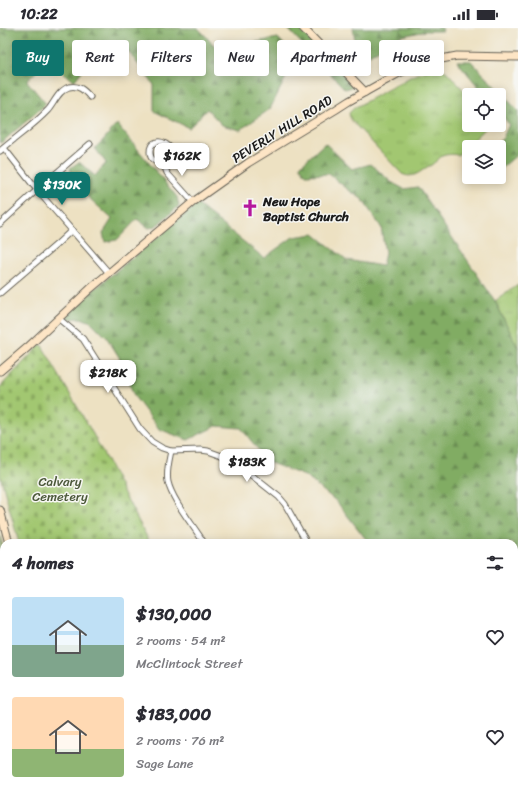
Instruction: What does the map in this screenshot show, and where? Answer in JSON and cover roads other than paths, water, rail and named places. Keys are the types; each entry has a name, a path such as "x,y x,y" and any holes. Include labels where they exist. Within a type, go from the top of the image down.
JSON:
{"street":[{"path":"303,28 365,92"},
{"name":"PEVERLY HILL ROAD","path":"0,371 109,273 192,202 248,163 365,92 399,73 431,61 457,56 518,57"},
{"path":"90,97 81,88 70,87 66,89 40,118 2,149 109,273"},
{"path":"161,142 166,144 170,149 171,152 169,157 163,162 160,163 154,161 150,155 151,147 154,143 161,142"},
{"path":"0,224 90,144"},
{"path":"163,162 167,173 192,202"},
{"path":"0,292 72,230"},
{"path":"58,318 83,340 140,428 152,442 171,451 208,451 222,456 232,462 279,497 285,504 305,539"},
{"path":"171,451 168,472 168,482 171,491 175,500 201,539"},
{"path":"0,510 8,539"}],"place":[{"name":"New Hope Baptist Church","path":"250,208"}],"park label":[{"name":"Calvary Cemetery","path":"60,488"}]}
